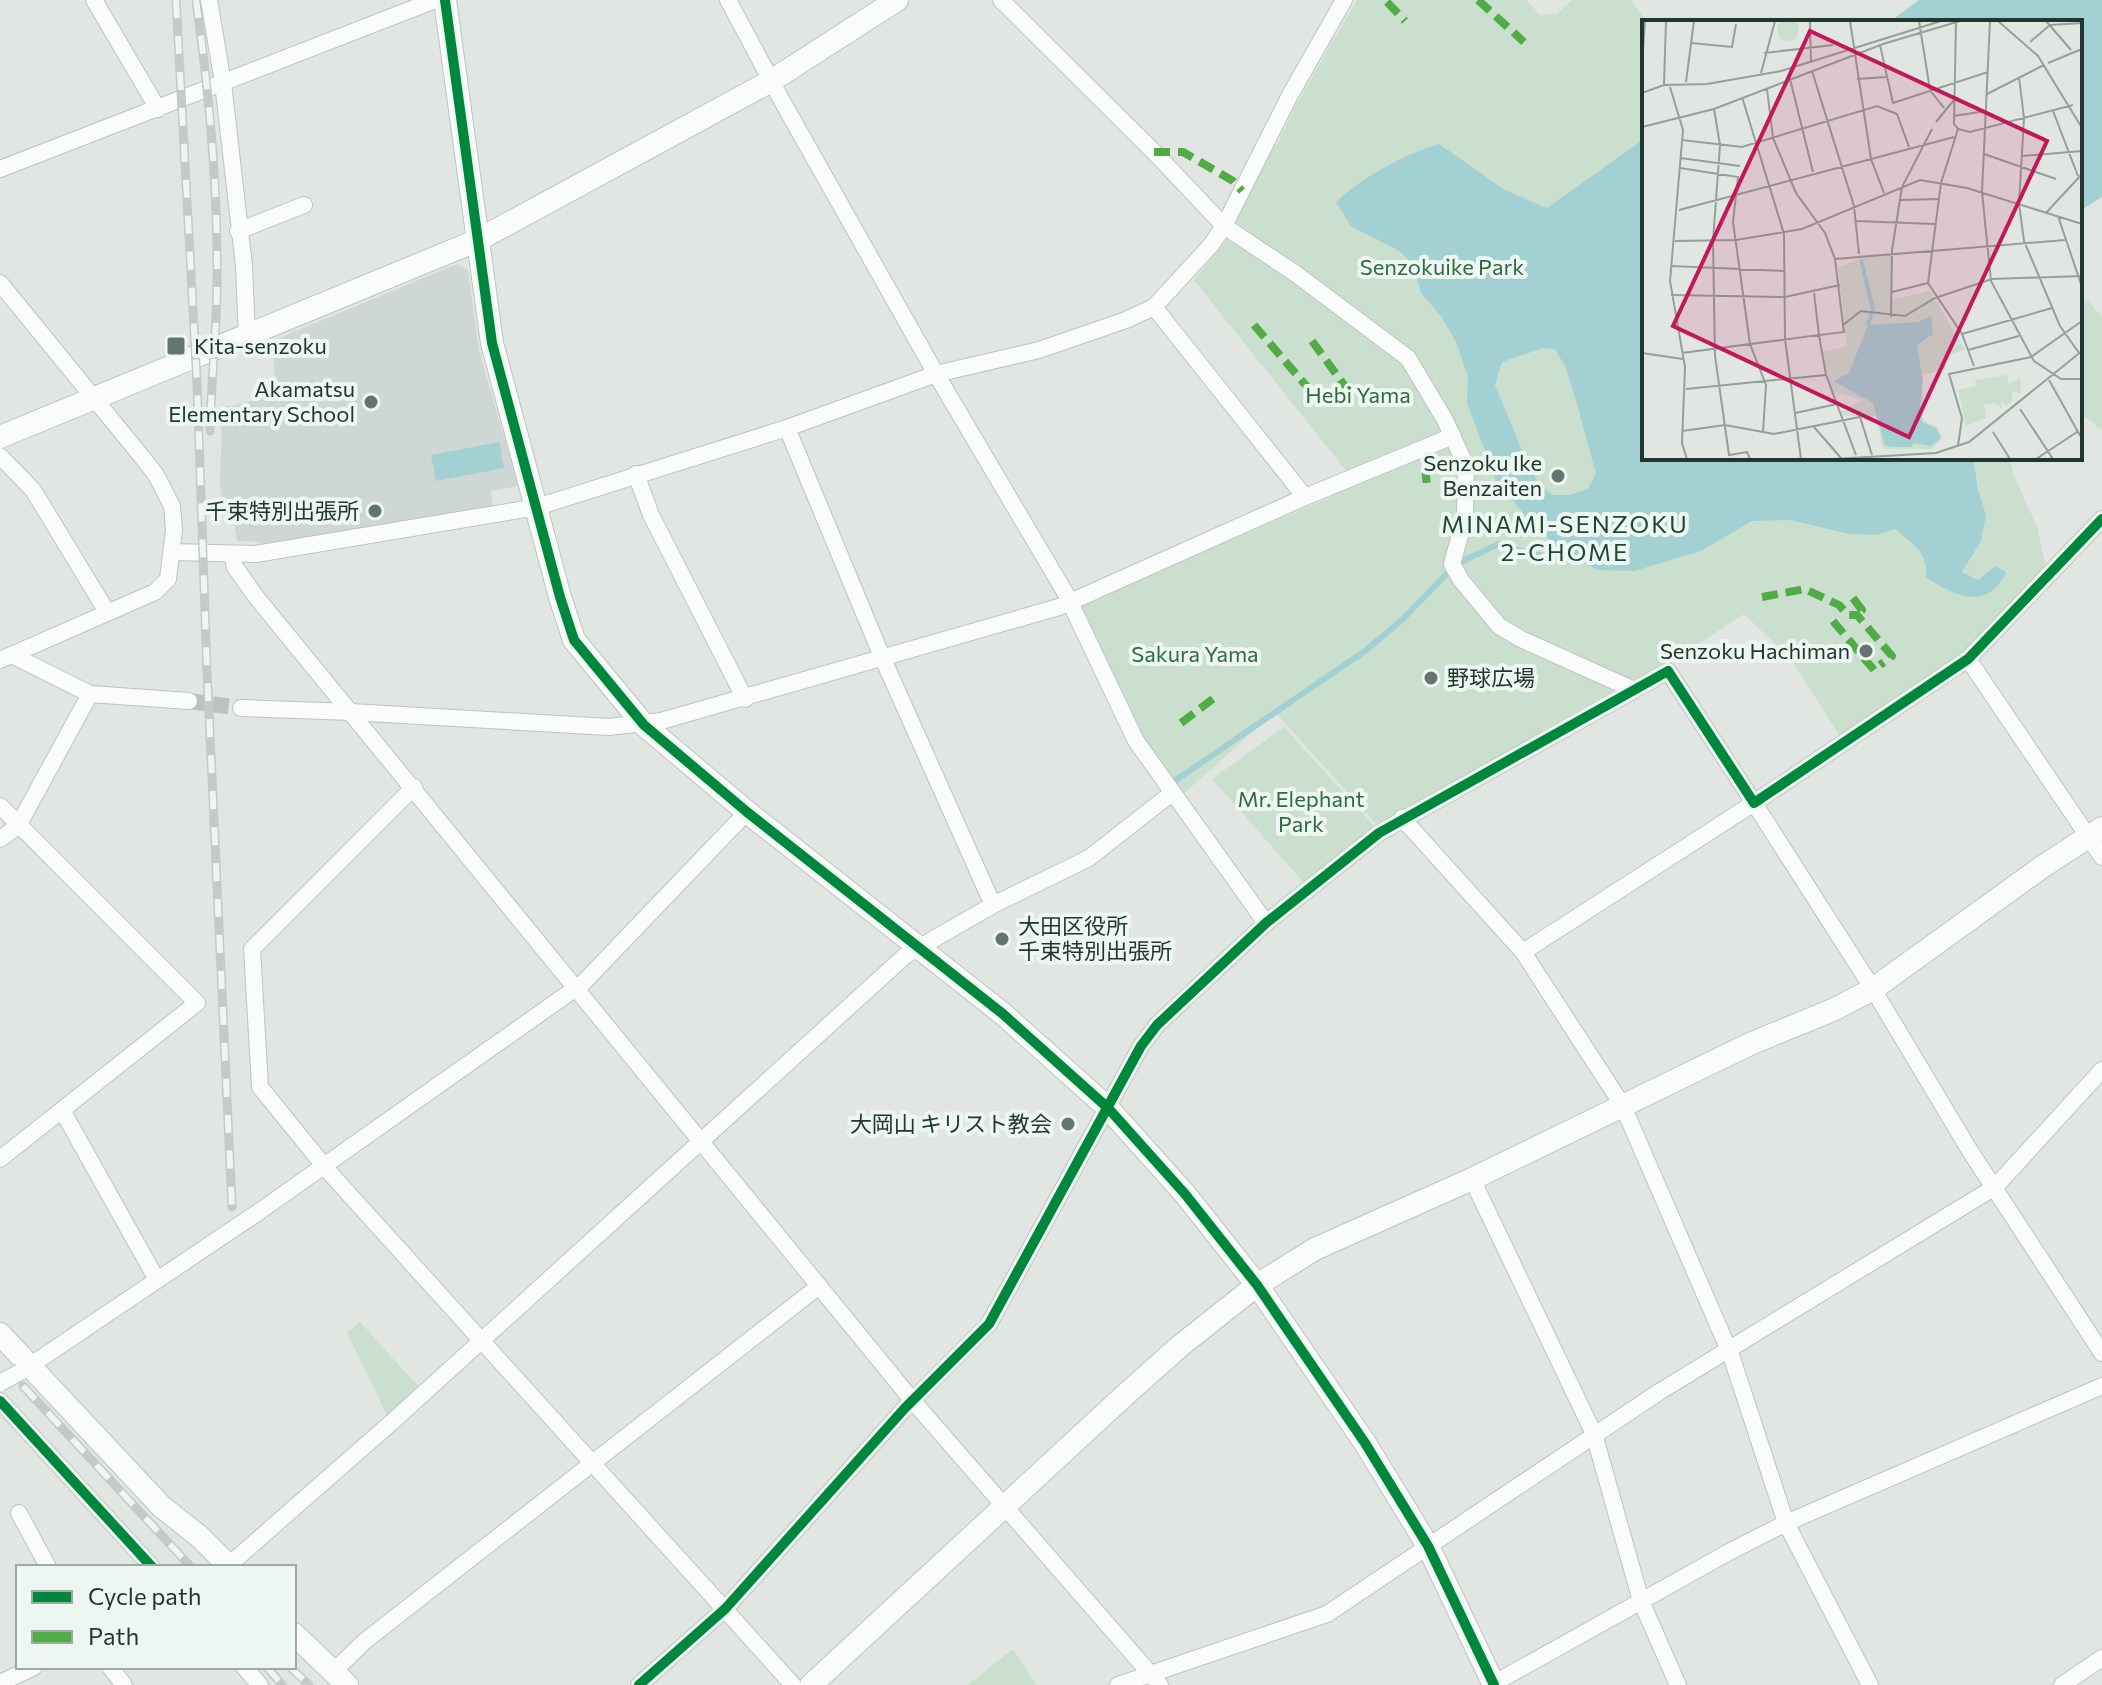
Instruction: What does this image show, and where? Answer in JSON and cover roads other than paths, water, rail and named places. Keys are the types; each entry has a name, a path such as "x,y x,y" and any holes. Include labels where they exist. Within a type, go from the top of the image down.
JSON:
{"street":[{"path":"94,0 158,109"},
{"path":"209,0 223,83 244,266 247,337"},
{"path":"0,169 435,0"},
{"path":"445,0 492,343 574,640 644,725 747,812 1003,1014 1108,1108 1185,1194 1257,1285 1365,1443 1428,1546 1493,1685 1786,1523 2102,1386"},
{"path":"728,0 936,374 1069,602 1136,741 1266,923"},
{"path":"0,437 476,241 771,81 897,0"},
{"path":"1001,0 1224,226 1296,274 1408,358 1453,436 1466,466 1465,517 1452,564 1461,580 1499,626 1632,689"},
{"path":"172,552 256,554 537,507 787,428 936,374 1039,350 1154,307 1211,245 1224,226 1290,95 1344,0"},
{"path":"238,231 304,205"},
{"path":"0,283 156,475 172,506 172,552 168,579 155,592 6,657"},
{"path":"1154,307 1305,497"},
{"path":"787,428 883,659 993,905"},
{"path":"241,708 609,727 644,725 745,699 1069,602 1305,497 1453,436"},
{"path":"0,456 33,490 107,612"},
{"path":"636,474 651,515 745,699"},
{"path":"1523,952 1754,803 1968,659 2102,519"},
{"path":"232,554 235,567 257,598 414,787 700,1143 912,1400 1155,1679"},
{"path":"6,657 90,694 189,701"},
{"path":"1968,659 2095,832 2102,857"},
{"path":"639,1685 725,1609 912,1400 989,1324 1141,1046 1157,1025 1266,923 1379,833 1668,671 1873,989 1970,1151 2102,1353"},
{"path":"0,839 18,826 90,694"},
{"path":"414,787 252,949 260,1087 324,1165 793,1685"},
{"path":"231,1565 897,962 993,905 1089,858 1172,793"},
{"path":"0,806 197,1003 0,1159"},
{"path":"0,1383 26,1369 157,1280 576,988 660,905 747,812"},
{"path":"1402,818 1523,952 1623,1106 1729,1350 1786,1523 1870,1685"},
{"path":"811,1685 1180,1346 1257,1285 1315,1249 1472,1179 1750,1044 1835,1009 1873,989 2095,832"},
{"path":"1118,1685 1155,1679 1327,1614 1594,1434 1995,1187 2102,1070"},
{"path":"62,1110 157,1280"},
{"path":"1472,1179 1594,1434 1641,1601 1678,1685"},
{"path":"296,1636 340,1678 365,1641 819,1286"},
{"path":"0,1334 26,1369 162,1507 229,1565"},
{"path":"0,1401 150,1565"},
{"path":"19,1513 47,1565"},
{"path":"2062,1685 2102,1658"},
{"path":"0,1683 30,1669"},
{"path":"112,1669 124,1685"},
{"path":"246,1669 260,1685"}],"water":[{"path":"1919,0 2102,0 2102,197 2082,210 2082,20 1892,20"},
{"path":"1642,140 1642,460 1973,460 1986,515 1981,541 1962,572 1978,580 1995,566 2006,572 1999,584 1980,596 1969,597 1947,590 1926,577 1922,555 1895,529 1876,535 1849,534 1791,520 1752,521 1701,551 1634,571 1598,570 1561,550 1528,519 1496,480 1467,403 1468,377 1456,342 1441,316 1421,293 1410,261 1399,251 1351,226 1336,202 1384,168 1439,144 1505,190 1547,208","holes":["1543,348 1555,349 1565,366 1596,474 1588,489 1570,495 1552,495 1539,484 1525,458 1495,385 1502,362"]},
{"path":"499,442 504,468 436,481 431,455"}],"waterway":[{"path":"1173,782 1365,651 1404,618 1456,564 1499,544 1551,557 1561,550"}],"tunnel":[{"path":"189,701 241,708"}],"railway":[{"path":"176,0 197,383 232,1207"},
{"path":"196,0 209,104 216,209 217,298 210,431"},
{"path":"23,1386 189,1565"},
{"path":"269,1669 282,1685"},
{"path":"292,1669 309,1685"}],"place":[{"name":"Kita-senzoku","path":"176,346"},
{"name":"Akamatsu Elementary School","path":"371,402"},
{"name":"Senzoku Ike Benzaiten","path":"1558,476"},
{"name":"千束特別出張所","path":"375,511"},
{"name":"Senzoku Hachiman","path":"1866,651"},
{"name":"野球広場","path":"1431,678"},
{"name":"大田区役所 千束特別出張所","path":"1002,939"},
{"name":"大岡山 キリスト教会","path":"1068,1124"}],"district":[{"name":"MINAMI-SENZOKU 2-CHOME","path":"1565,539"}],"park label":[{"name":"Senzokuike Park","path":"1442,267"},
{"name":"Hebi Yama","path":"1358,395"},
{"name":"Sakura Yama","path":"1195,654"},
{"name":"Mr. Elephant Park","path":"1301,812"}]}
